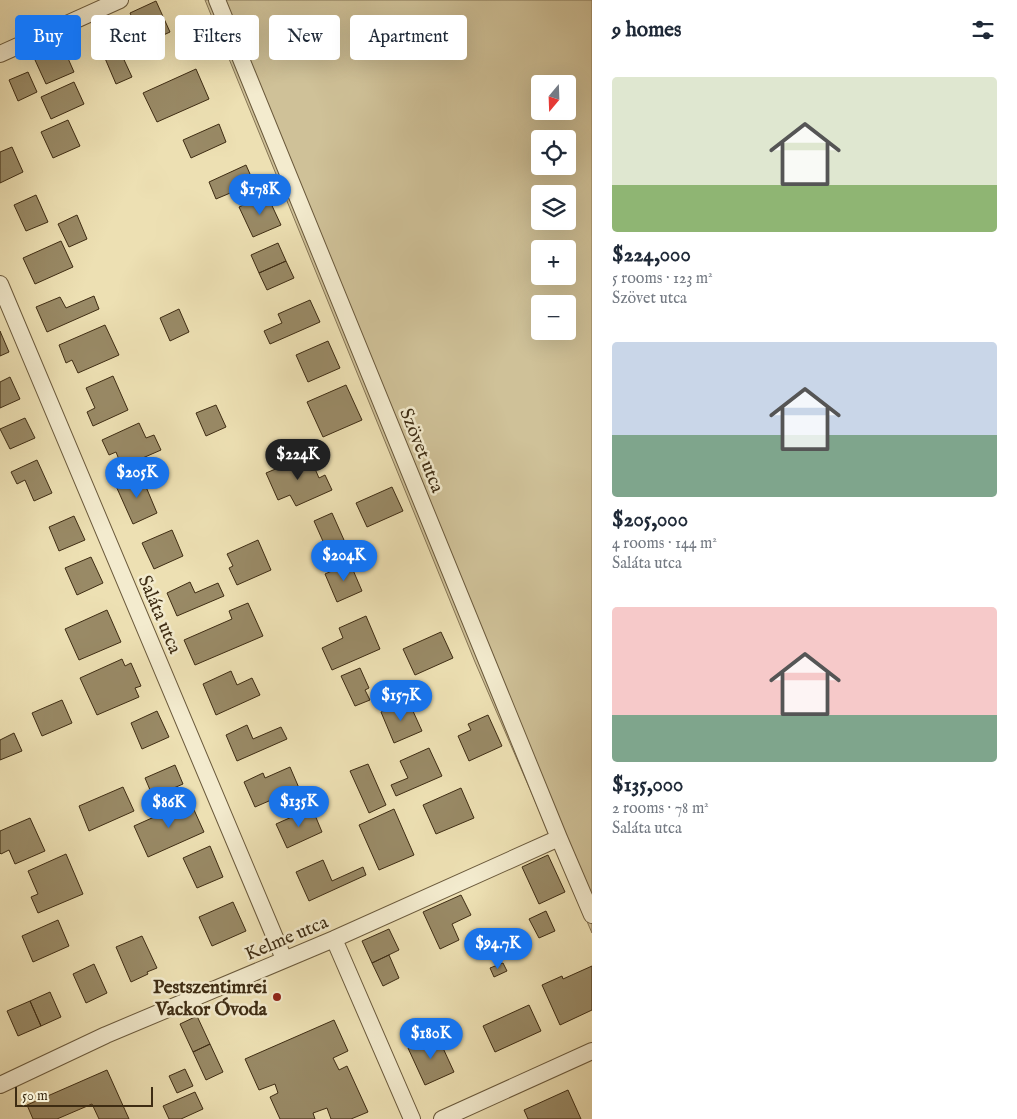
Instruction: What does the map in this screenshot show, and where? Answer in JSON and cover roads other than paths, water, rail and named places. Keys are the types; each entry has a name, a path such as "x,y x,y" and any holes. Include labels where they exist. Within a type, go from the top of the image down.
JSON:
{"street":[{"path":"0,54 120,0"},
{"name":"Szövet utca","path":"218,0 592,915"},
{"name":"Saláta utca","path":"0,284 284,959"},
{"name":"Kelme utca","path":"0,1085 106,1035 334,939 559,838"},
{"path":"334,939 412,1119"},
{"path":"442,1119 592,1051"}],"place":[{"name":"Pestszentimrei Vackor Óvoda","path":"277,997"}]}
